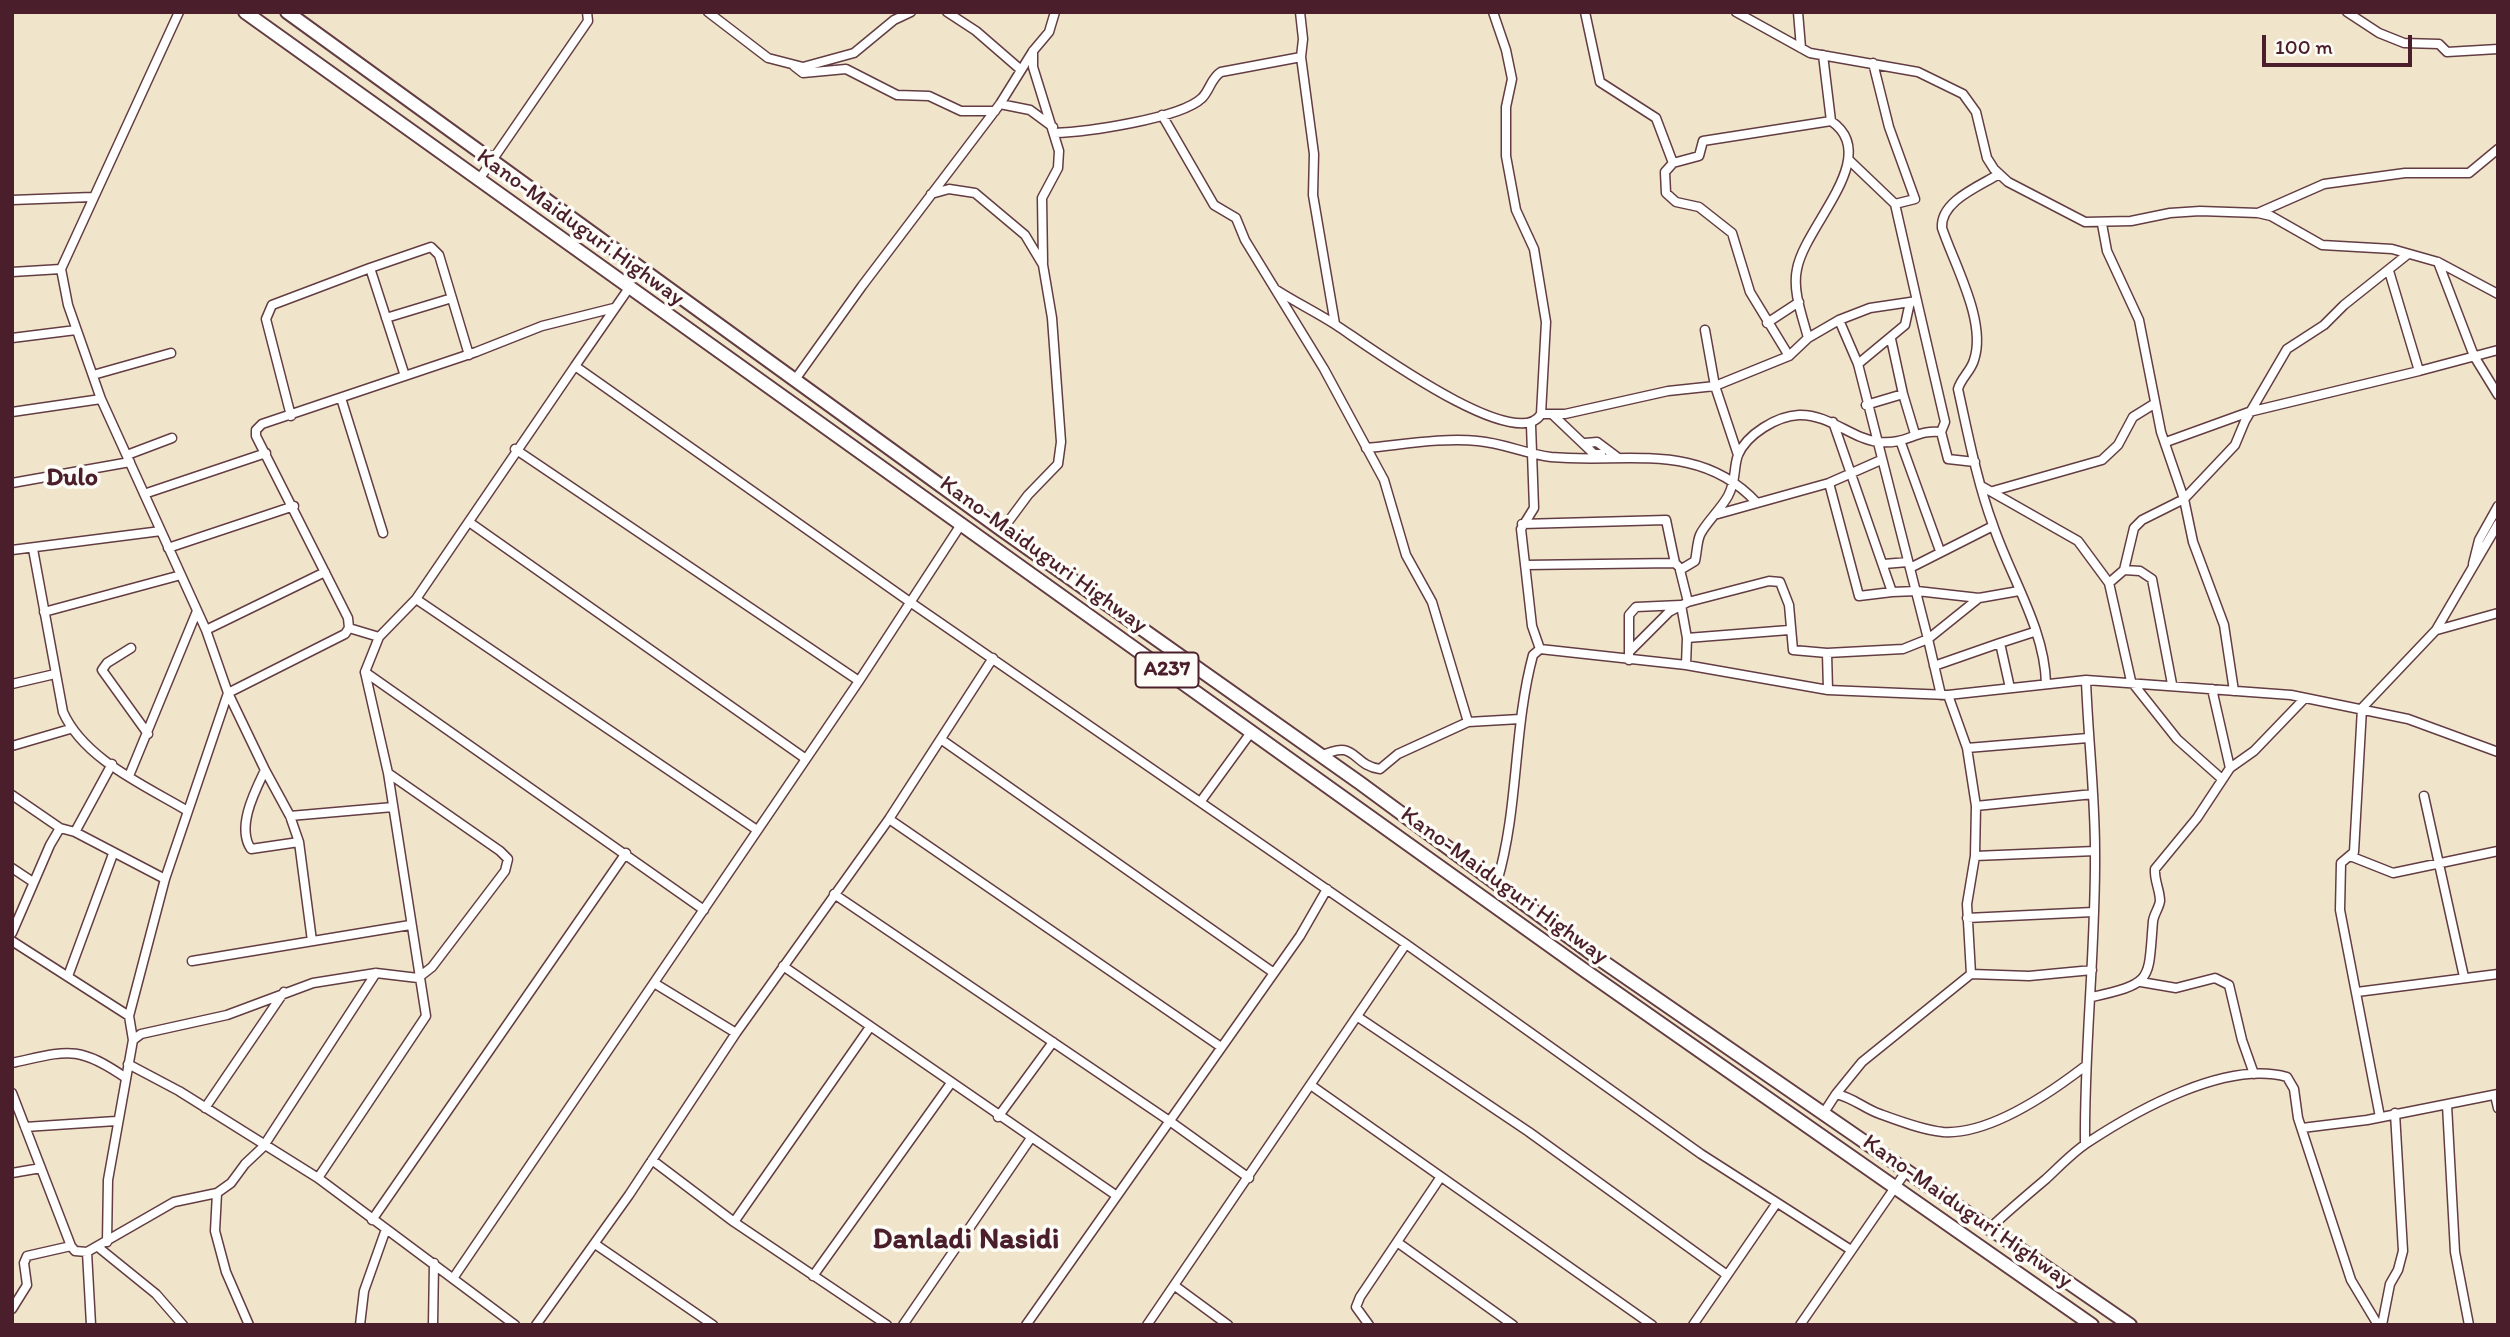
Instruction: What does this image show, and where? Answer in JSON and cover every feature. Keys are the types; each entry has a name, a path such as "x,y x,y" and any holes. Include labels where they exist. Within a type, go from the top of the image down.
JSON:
{"highway":[{"name":"Kano-Maiduguri Highway","path":"245,12 1584,970 2092,1325"},
{"name":"Kano-Maiduguri Highway","path":"287,12 794,381 1497,882 1595,956 2130,1325"}],"street":[{"path":"179,12 61,269 76,330 101,399 206,630 228,693 290,816 299,842 312,941"},
{"path":"708,12 768,58 794,66 815,65 854,53 894,20 911,12"},
{"path":"947,12 976,31 1021,70"},
{"path":"794,381 997,108 1033,51 1049,32 1055,12"},
{"path":"1300,12 1303,39 1301,57 1313,146 1313,195 1335,324"},
{"path":"1493,12 1506,50 1512,79 1506,107 1506,156 1516,210 1534,248 1546,322 1541,414 1531,425 1534,508 1521,524 1532,626 1540,649"},
{"path":"1585,12 1600,82 1656,118 1673,163"},
{"path":"1736,12 1801,48 1823,55 1918,72 1963,94 1976,113 1987,158 1999,174 2008,182 2085,222 2102,223 2180,212 2258,213 2271,216 2322,245 2375,246 2438,262 2498,294"},
{"path":"1798,12 1801,48"},
{"path":"2347,12 2379,33 2403,43 2439,44 2447,52 2498,49"},
{"path":"478,181 589,13"},
{"path":"1002,530 1028,495 1058,464 1061,442 1052,318 1043,265 1042,198 1058,168 1059,151 1033,66 1033,51"},
{"path":"1823,55 1831,121"},
{"path":"794,66 801,73 854,70 897,95 929,96 961,110 1030,110 1053,130 1081,132 1162,115 1202,98 1221,72 1250,64 1301,57"},
{"path":"1873,63 1889,127 1915,199 1895,204"},
{"path":"1162,115 1214,205 1236,218 1245,240 1324,369 1389,492 1405,555 1432,602 1468,722"},
{"path":"1789,356 1750,292 1732,233 1699,207 1676,202 1666,192 1665,172 1673,163 1699,156 1703,141 1831,121 1842,128 1848,139 1850,161 1798,264 1799,302 1808,338"},
{"path":"2258,213 2324,184 2404,173 2469,173 2498,149"},
{"path":"1850,161 1895,204 1914,302 1945,422 1941,432 1948,459 1975,463"},
{"path":"1999,174 1950,205 1941,217 1942,228 1975,324 1975,360 1958,389 1993,526 2034,632 2046,684"},
{"path":"932,194 949,189 975,192 1025,235 1043,265"},
{"path":"12,200 92,197"},
{"path":"2102,223 2107,251 2139,320 2154,404 2184,499 2193,542 2224,625 2234,691"},
{"path":"291,416 265,319 267,310 272,305 370,268 431,247 439,255 468,355"},
{"path":"2109,583 2124,570 2134,528 2142,520 2184,499 2235,445 2249,412 2287,349 2324,325 2344,305 2408,254"},
{"path":"2438,262 2474,356 2498,395"},
{"path":"370,268 405,376"},
{"path":"12,272 61,269"},
{"path":"2389,271 2418,371"},
{"path":"318,1178 426,1016 388,773 365,672 379,637 416,599 516,449 629,288"},
{"path":"1275,289 1335,324 1377,356 1456,399 1497,420 1531,425"},
{"path":"386,318 452,298"},
{"path":"1768,323 1799,302"},
{"path":"1541,414 1553,415 1600,408 1677,389 1715,386 1789,356 1808,338 1839,320 1870,308 1914,302"},
{"path":"1858,364 1905,325 1914,302"},
{"path":"349,628 348,618 256,429 262,424 468,355 542,326 614,308"},
{"path":"1839,320 1858,364 1866,405 1917,591 1934,666 1966,748 1976,806 1975,856 1967,918 1971,974"},
{"path":"12,338 76,330"},
{"path":"1525,565 1678,566 1695,561 1699,536 1718,513 1735,481 1738,454 1715,386 1705,330"},
{"path":"1891,338 1915,435"},
{"path":"2166,442 2249,412 2498,350"},
{"path":"93,376 171,353"},
{"path":"575,366 1776,1204 1851,1250"},
{"path":"1866,405 1903,394"},
{"path":"341,398 383,533"},
{"path":"12,412 101,399"},
{"path":"1993,491 2102,460 2118,445 2133,417 2154,404"},
{"path":"1553,415 1594,454 1618,457"},
{"path":"1738,454 1758,432 1790,417 1808,416 1833,422 1876,442 1901,443 1915,435 1941,432"},
{"path":"1833,422 1892,592"},
{"path":"12,483 129,459 172,439"},
{"path":"1366,448 1477,440 1550,457 1670,460 1700,466 1735,481 1756,503"},
{"path":"1901,443 1940,551"},
{"path":"516,449 859,681"},
{"path":"144,495 267,453"},
{"path":"1718,513 1829,483 1881,460"},
{"path":"1829,483 1859,596 1917,591 1979,598 2019,591"},
{"path":"1983,487 2078,541 2103,570 2109,583 2131,681 2177,739 2222,779"},
{"path":"168,548 294,506"},
{"path":"2468,579 2479,540 2498,506"},
{"path":"1521,524 1666,520 1684,603 1688,638 1686,664"},
{"path":"469,523 806,759"},
{"path":"454,1277 705,910 962,523"},
{"path":"2380,1117 2340,910 2341,863 2354,852 2362,708 2436,630 2498,524"},
{"path":"1884,564 1909,565 1993,526"},
{"path":"12,550 161,531"},
{"path":"33,549 62,712 70,729 129,776 186,810"},
{"path":"2124,570 2140,571 2152,579 2172,684"},
{"path":"206,630 325,572"},
{"path":"44,612 181,575"},
{"path":"1629,656 1629,615 1632,609 1684,603 1769,581 1780,582 1784,586 1789,605 1789,629 1793,650 1828,653 1903,649 1927,639 1979,598"},
{"path":"416,599 757,830"},
{"path":"1629,656 1657,622 1684,603"},
{"path":"129,776 197,611"},
{"path":"2436,630 2498,613"},
{"path":"349,628 379,637"},
{"path":"107,1242 108,1180 132,1040 129,1016 186,810 228,693 336,640 349,628"},
{"path":"1688,638 1789,629"},
{"path":"1934,666 2034,632"},
{"path":"2000,643 2010,688"},
{"path":"131,648 107,663 102,670 148,734"},
{"path":"1497,882 1509,828 1520,719 1533,655 1540,649 1629,656 1686,664 1828,690 1945,695 2086,680 2172,684 2305,698 2408,719 2498,752"},
{"path":"1828,653 1828,690"},
{"path":"536,1325 595,1244 736,1033 888,819 993,658"},
{"path":"365,672 705,910"},
{"path":"12,684 55,674"},
{"path":"2085,1144 2084,1067 2092,998 2095,851 2086,680"},
{"path":"2212,689 2230,768"},
{"path":"2141,982 2150,964 2155,936 2153,923 2159,905 2155,869 2197,818 2230,768 2254,751 2305,698"},
{"path":"1321,756 1337,748 1348,750 1373,768 1380,769 1398,754 1468,722 1520,719"},
{"path":"12,746 70,729"},
{"path":"1201,801 1252,731"},
{"path":"1966,748 2088,738"},
{"path":"942,740 1274,973"},
{"path":"75,832 112,764"},
{"path":"265,770 249,811 246,841 251,849 299,842"},
{"path":"132,1040 141,1034 228,1015 313,982 376,973 418,978 432,967 505,872 508,859 388,773"},
{"path":"12,794 60,828 75,832 165,879"},
{"path":"1976,806 2093,794"},
{"path":"2424,796 2464,977"},
{"path":"290,816 393,807"},
{"path":"888,819 1221,1047"},
{"path":"12,933 33,882 60,828"},
{"path":"1975,856 2095,851"},
{"path":"2350,856 2393,873 2498,851"},
{"path":"372,1220 626,853"},
{"path":"68,976 113,854"},
{"path":"12,868 33,882"},
{"path":"1026,1325 1274,973 1327,889"},
{"path":"834,894 1171,1122 1249,1178"},
{"path":"1967,918 2094,912"},
{"path":"192,961 410,925"},
{"path":"12,941 129,1016"},
{"path":"1147,1325 1406,944"},
{"path":"783,966 998,1117 1117,1196"},
{"path":"1823,1114 1862,1062 1971,974 2029,976 2092,970"},
{"path":"12,1093 71,1246 75,1251 87,1252 174,1202 216,1193 231,1183 245,1164 263,1147 376,973"},
{"path":"2357,992 2498,974"},
{"path":"2092,998 2141,982 2176,988 2215,978 2229,985 2242,1040 2254,1073"},
{"path":"654,983 736,1033"},
{"path":"205,1108 284,992"},
{"path":"1358,1017 1529,1132 1727,1275"},
{"path":"734,1222 870,1027"},
{"path":"998,1117 1053,1042"},
{"path":"12,1063 69,1051 100,1060 126,1078"},
{"path":"128,1064 318,1178 515,1325"},
{"path":"1836,1094 1878,1113 1943,1132 1973,1128 2004,1117 2057,1088 2084,1067"},
{"path":"1989,1229 2085,1144 2167,1099 2215,1080 2254,1073 2287,1077 2294,1089 2302,1128 2351,1280 2380,1325"},
{"path":"813,1276 951,1083"},
{"path":"1312,1086 1652,1325"},
{"path":"2302,1128 2447,1105 2466,1098 2496,1095 2498,1108"},
{"path":"2447,1105 2455,1252 2469,1325"},
{"path":"2380,1325 2390,1284 2399,1270 2403,1251 2395,1113"},
{"path":"25,1127 116,1121"},
{"path":"903,1325 1031,1138"},
{"path":"652,1160 734,1222 887,1325"},
{"path":"12,1173 41,1168"},
{"path":"1800,1325 1907,1170"},
{"path":"1369,1325 1356,1307 1440,1178"},
{"path":"216,1193 215,1231 226,1272 249,1325"},
{"path":"1693,1325 1776,1204"},
{"path":"360,1325 364,1291 386,1229"},
{"path":"1397,1242 1513,1325"},
{"path":"595,1244 713,1325"},
{"path":"12,1309 27,1286 24,1264 27,1256 71,1246"},
{"path":"98,1247 156,1294 183,1325"},
{"path":"87,1252 91,1325"},
{"path":"433,1325 434,1263"},
{"path":"1175,1286 1228,1325"}],"district":[{"name":"Dulo","path":"72,478"},
{"name":"Danladi Nasidi","path":"966,1240"}]}
